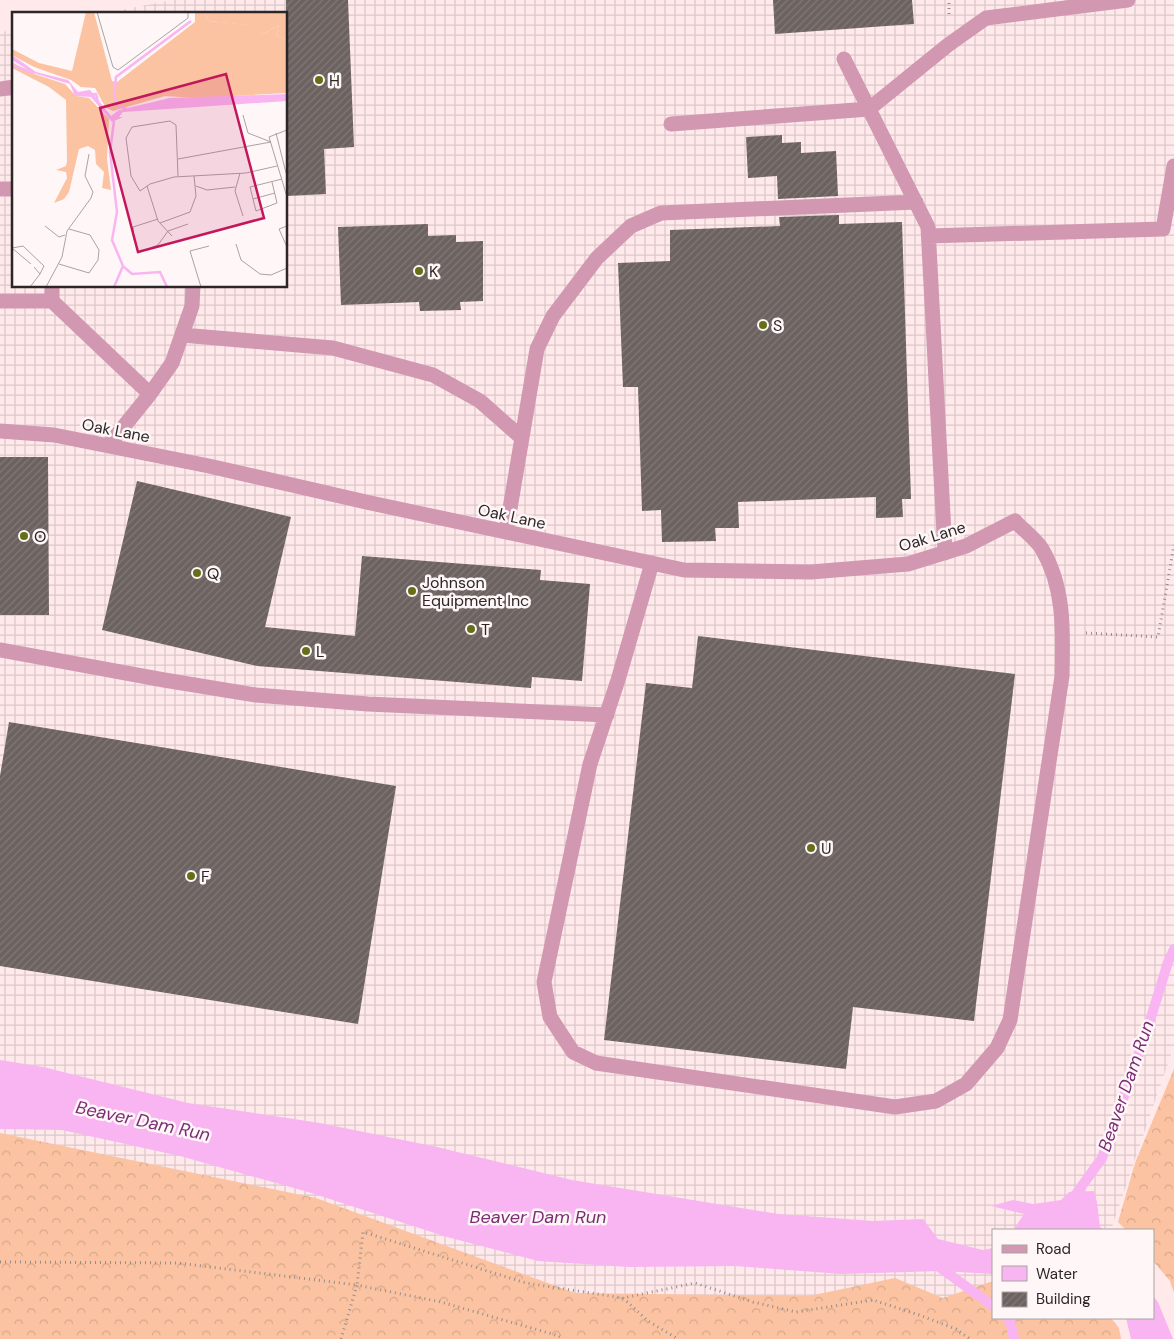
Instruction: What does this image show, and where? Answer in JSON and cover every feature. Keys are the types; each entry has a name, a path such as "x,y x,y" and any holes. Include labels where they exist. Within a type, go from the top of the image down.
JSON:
{"street":[{"path":"672,124 869,109 986,18 1128,0"},
{"path":"844,59 928,227 945,552"},
{"path":"929,236 1163,229 1174,166"},
{"path":"506,532 537,348 553,316 597,258 631,226 661,213 916,202"},
{"path":"108,446 150,394 172,363 192,306 193,288"},
{"path":"0,301 52,294 150,394"},
{"path":"182,335 333,348 433,375 480,401 522,438"},
{"name":"Oak Lane","path":"0,431 54,435 210,466 684,570 811,572 908,564 966,546 1015,521 1041,547 1052,570 1060,595 1063,632"},
{"path":"652,563 607,716 590,764 544,982 550,1017 573,1052 596,1063 895,1107 936,1102 966,1084 997,1048 1010,1020 1062,676 1063,632"},
{"path":"0,650 256,695 368,704 607,716"}],"path":[{"path":"1063,632 1158,637 1174,545"},
{"path":"341,1339 357,1285 363,1232 526,1283 623,1298 695,1284 752,1302 796,1312 872,1300 919,1314 956,1329 970,1339"},
{"path":"0,1262 178,1262 357,1285 441,1302 559,1336 563,1339"},
{"path":"623,1298 648,1321 678,1339"}],"shaded area":[{"path":"0,0 172,0 109,12 12,12 12,30 0,32"},
{"path":"172,0 1174,0 1174,1046 1111,1229 992,1229 992,1318 0,1339 0,32 12,30 12,288 288,288 288,12 109,12"},
{"path":"1174,1046 1174,1339 1073,1339 1080,1319 1154,1319 1154,1229 1111,1229"}],"green space":[{"path":"1174,1069 1174,1293 1170,1281 1154,1262 1154,1229 1125,1229 1118,1222 1135,1163"},
{"path":"0,1133 316,1198 575,1293 809,1296 895,1278 943,1298 992,1281 992,1319 1112,1319 1119,1328 1121,1339 0,1339"}],"water":[{"name":"Beaver Dam Run","path":"0,1060 43,1067 188,1103 320,1123 437,1147 572,1180 778,1214 873,1221 923,1219 938,1239 983,1250 992,1248 992,1274 942,1271 841,1274 735,1266 629,1267 538,1261 447,1237 308,1192 180,1156 62,1130 0,1129"},
{"path":"1094,1191 1100,1227 1103,1229 1014,1229 1024,1214 991,1206 1013,1200 1033,1204 1061,1200 1069,1192"},
{"path":"1154,1297 1158,1302 1173,1339 1131,1339 1126,1319 1154,1319"}],"building":[{"name":"H","path":"286,0 348,0 354,147 324,149 326,194 288,196 288,12 286,12"},
{"path":"773,0 912,0 914,24 775,34"},
{"path":"782,135 782,143 801,142 801,153 836,151 838,196 778,199 777,176 748,178 746,137"},
{"name":"S","path":"839,215 839,224 902,222 911,499 902,499 903,517 876,518 876,497 738,502 739,528 715,528 716,541 662,542 661,510 642,511 638,387 623,387 618,263 670,261 670,230 780,226 779,217"},
{"name":"K","path":"428,224 428,236 456,235 456,242 483,241 483,301 460,302 461,310 420,311 419,302 341,305 338,227"},
{"name":"O","path":"0,457 48,457 49,615 0,615"},
{"path":"137,481 291,517 265,627 355,636 362,556 541,570 540,580 590,584 582,681 532,677 531,688 257,666 102,630"},
{"name":"U","path":"698,636 1015,674 974,1021 853,1007 846,1069 604,1040 646,683 692,688"},
{"name":"F","path":"9,722 396,786 358,1024 0,966 0,776"}],"waterway":[{"name":"Beaver Dam Run","path":"1071,1201 1102,1158 1174,949"},
{"path":"935,1264 992,1305"},
{"path":"1008,1319 1014,1339"}],"place":[{"name":"H","path":"319,80"},
{"name":"K","path":"419,271"},
{"name":"S","path":"763,325"},
{"name":"O","path":"24,536"},
{"name":"Q","path":"197,573"},
{"name":"Johnson Equipment Inc","path":"412,591"},
{"name":"T","path":"471,629"},
{"name":"L","path":"306,651"},
{"name":"U","path":"811,848"},
{"name":"F","path":"191,876"}]}
